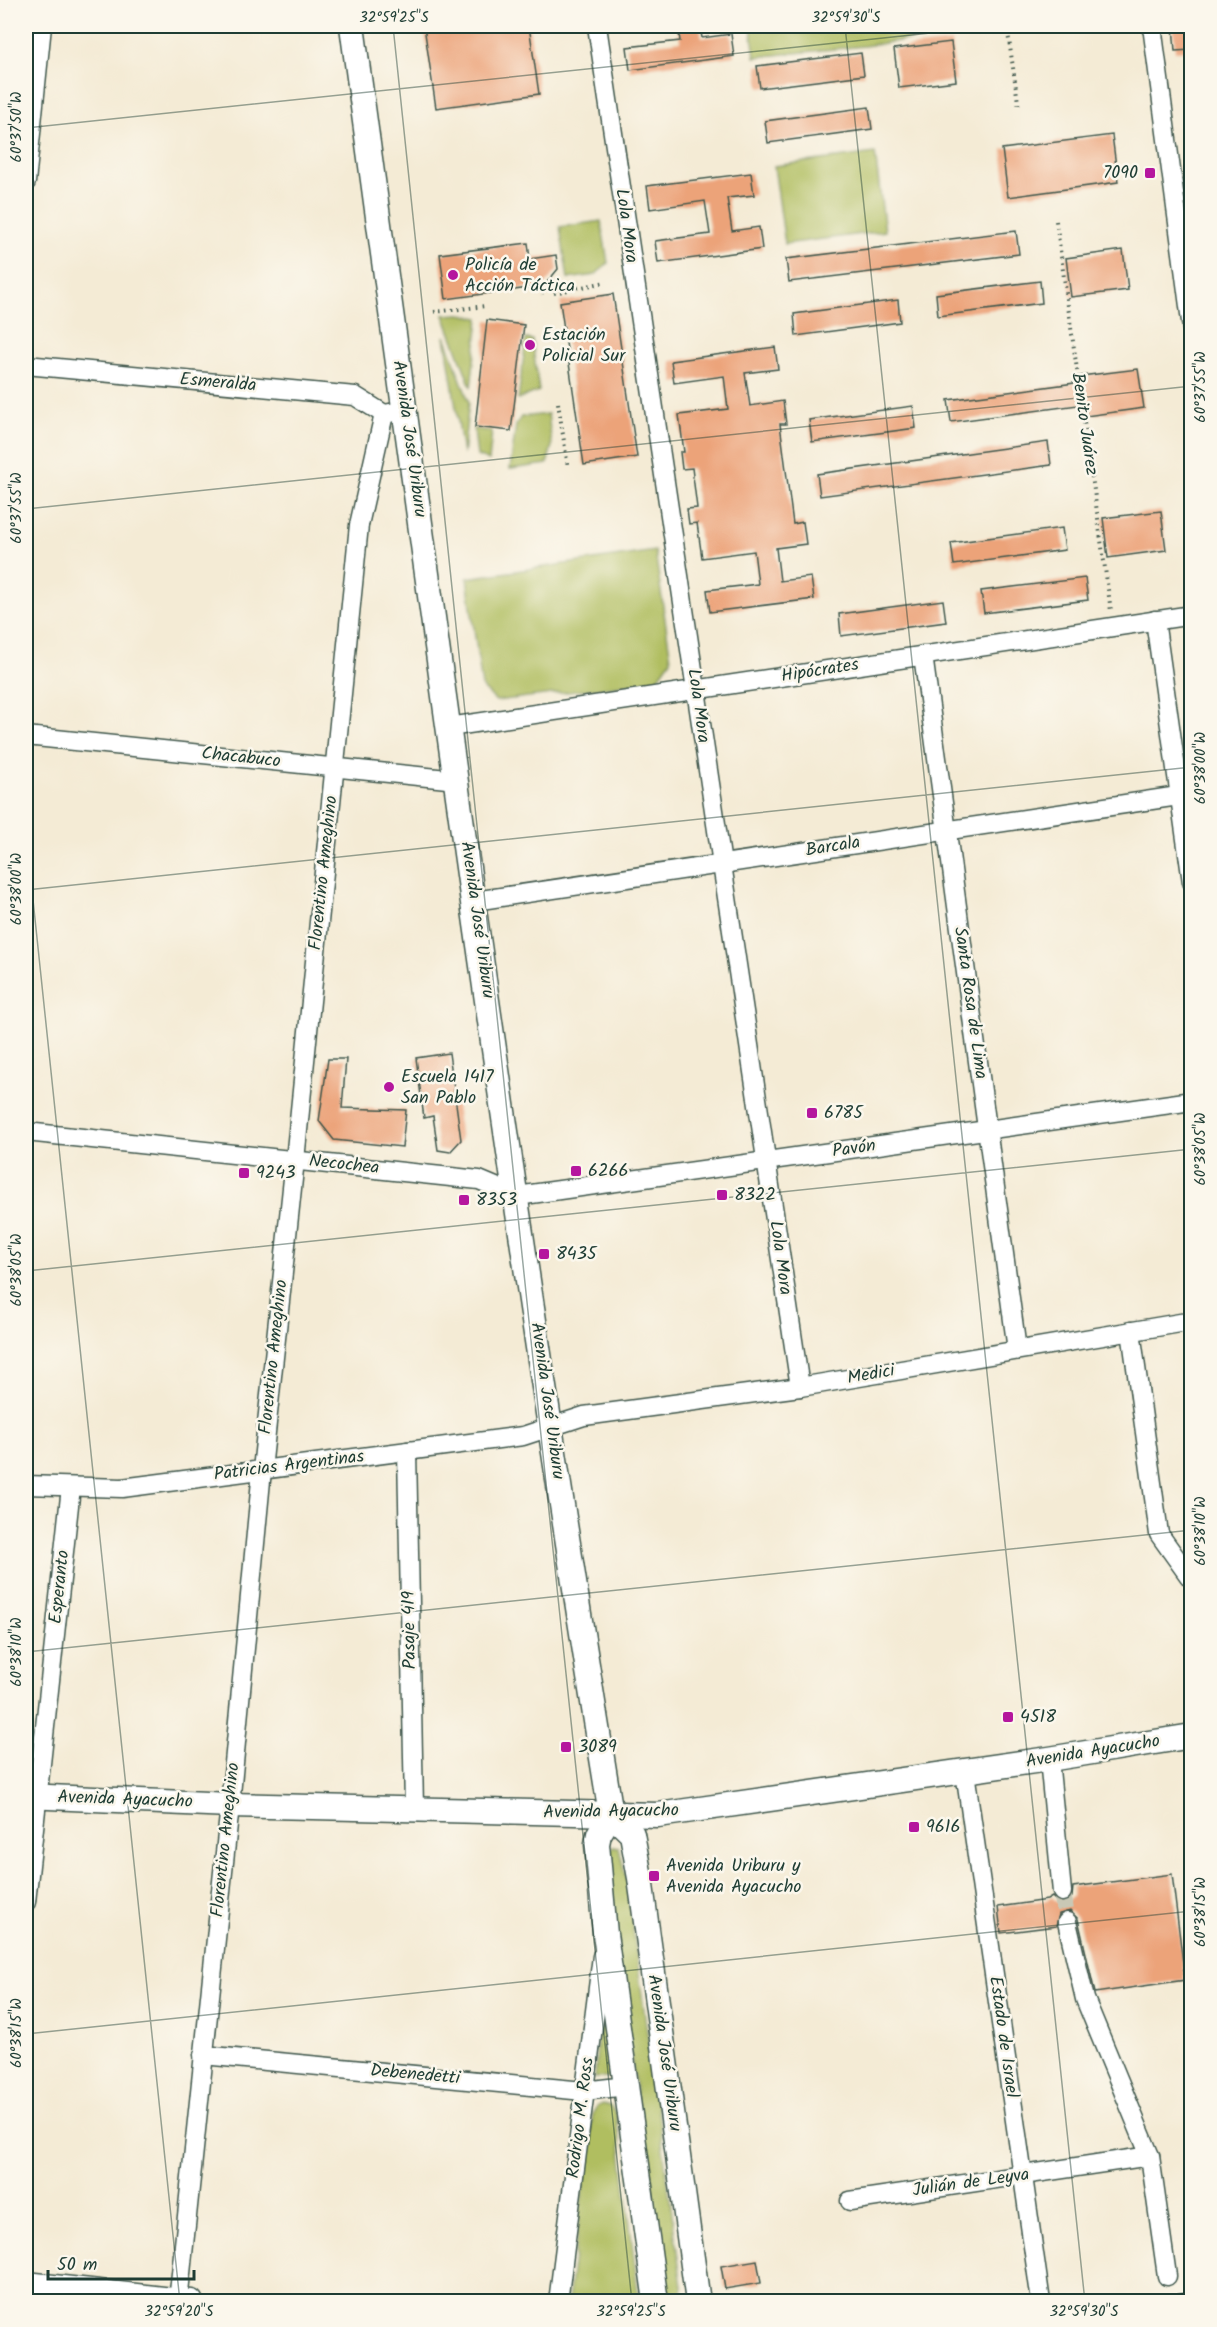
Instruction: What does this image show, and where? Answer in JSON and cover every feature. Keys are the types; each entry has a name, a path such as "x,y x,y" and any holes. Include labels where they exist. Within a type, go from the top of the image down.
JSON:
{"main road":[{"name":"Avenida José Uriburu","path":"352,26 394,412 457,780 604,1814 632,1834 698,2301"},
{"name":"Avenida Ayacucho","path":"31,1796 230,1805 658,1815 1049,1760 1191,1736"},
{"path":"604,1814 597,1844 605,1934 656,2301"},
{"path":"26,2284 182,2301"}],"street":[{"path":"26,182 42,26"},
{"name":"Lola Mora","path":"597,26 800,1388"},
{"path":"1152,26 1183,200 1191,329"},
{"name":"Esmeralda","path":"26,365 355,396 394,412"},
{"name":"Florentino Ameghino","path":"182,2301 203,2055 359,525 394,412"},
{"name":"Hipócrates","path":"449,727 1191,615"},
{"path":"1155,620 1185,795 1191,882"},
{"name":"Santa Rosa de Lima","path":"923,655 1017,1350"},
{"name":"Chacabuco","path":"26,736 457,780"},
{"name":"Barcala","path":"474,901 1185,795"},
{"name":"Pavón","path":"517,1196 1191,1101"},
{"name":"Necochea","path":"26,1132 479,1180 517,1196"},
{"name":"Medici","path":"550,1427 584,1416 800,1388 1191,1321"},
{"path":"1131,1331 1159,1534 1190,1576"},
{"name":"Patricias Argentinas","path":"26,1485 122,1488 523,1436 550,1427"},
{"name":"Pasaje 419","path":"407,1451 414,1808"},
{"name":"Esperanto","path":"26,1902 31,1796 71,1487"},
{"path":"1049,1760 1062,1892"},
{"name":"Estado de Israel","path":"965,1772 1041,2301"},
{"path":"1067,1922 1085,1999 1150,2156 1167,2276"},
{"name":"Rodrigo M. Ross","path":"558,2301 605,1934"},
{"name":"Debenedetti","path":"203,2055 584,2091 626,2086"},
{"name":"Julián de Leyva","path":"850,2201 1150,2156"}],"path":[{"path":"1007,26 1019,109"},
{"name":"Benito Juárez","path":"1056,221 1113,627"},
{"path":"554,293 606,282"},
{"path":"541,289 542,295"},
{"path":"435,312 486,306"},
{"path":"558,403 568,467"}],"green space":[{"path":"751,26 995,27 864,46 755,57"},
{"path":"875,153 885,231 785,244 774,166"},
{"path":"601,221 608,263 595,275 568,279 560,227"},
{"path":"460,314 479,318 471,387 444,315"},
{"path":"445,336 469,402 463,454"},
{"path":"526,339 532,340 539,391 518,399"},
{"path":"548,414 552,446 547,464 510,469 516,425 521,417"},
{"path":"474,429 492,431 489,461 477,456"},
{"path":"655,551 671,660 656,681 496,701 482,687 467,578"},
{"path":"613,1847 619,1848 626,1878 684,2301 666,2301 615,1946 609,1850"},
{"path":"603,2024 607,2026 614,2068 610,2077 595,2078 598,2027"},
{"path":"603,2104 610,2106 617,2115 639,2301 568,2301 593,2113 597,2106"}],"building":[{"path":"424,26 529,26 539,94 436,108"},
{"path":"678,26 700,26 702,38 731,34 734,56 630,70 627,47 680,41"},
{"path":"1173,26 1191,26 1191,50 1175,51"},
{"path":"951,42 956,81 899,88 894,49"},
{"path":"861,53 864,75 760,88 757,66"},
{"path":"869,107 872,129 768,143 765,121"},
{"path":"1112,135 1118,182 1008,197 1002,149"},
{"path":"751,173 754,195 727,198 732,231 759,227 762,249 658,263 655,241 710,234 705,201 650,209 647,186"},
{"path":"1016,231 1019,254 789,282 786,259"},
{"path":"528,243 530,259 556,255 558,269 544,286 446,299 440,254"},
{"path":"1123,250 1128,290 1071,297 1066,258"},
{"path":"1040,281 1042,303 938,316 936,294"},
{"path":"613,294 637,457 584,465 560,302"},
{"path":"898,300 900,322 796,336 794,314"},
{"path":"487,320 524,325 511,431 475,427"},
{"path":"775,347 778,369 745,373 750,406 783,401 786,424 780,424 793,524 803,522 806,544 776,548 780,581 811,577 814,599 710,612 707,590 758,584 754,551 702,558 697,523 689,524 687,509 697,508 692,468 682,469 680,452 684,452 679,415 728,409 724,376 674,383 671,361"},
{"path":"1138,369 1144,408 1086,416 1085,404 951,422 948,400 1082,382 1081,376"},
{"path":"913,406 916,428 812,442 809,420"},
{"path":"1048,442 1051,465 820,496 817,474"},
{"path":"1161,511 1166,550 1108,558 1103,518"},
{"path":"1062,528 1065,550 954,565 951,543"},
{"path":"1085,578 1088,600 984,613 981,591"},
{"path":"943,600 946,622 841,636 839,614"},
{"path":"449,1053 461,1140 450,1152 438,1150 433,1116 424,1118 416,1058"},
{"path":"328,1059 346,1059 342,1108 406,1110 402,1147 334,1140 319,1121"},
{"path":"1172,1874 1185,1980 1095,1993 1078,1919 1070,1911 1059,1914 1056,1926 1001,1933 998,1907 1047,1900 1052,1897 1057,1902 1064,1903 1072,1897 1073,1887"},
{"path":"757,2260 761,2283 725,2289 721,2266"}],"tunnel":[{"path":"1062,1892 1067,1922"}],"place":[{"name":"7090","path":"1150,173"},
{"name":"Policía de Acción Táctica","path":"453,275"},
{"name":"Estación Policial Sur","path":"530,345"},
{"name":"Escuela 1417 San Pablo","path":"389,1087"},
{"name":"6785","path":"812,1113"},
{"name":"6266","path":"576,1171"},
{"name":"9243","path":"244,1173"},
{"name":"8322","path":"722,1195"},
{"name":"8353","path":"464,1200"},
{"name":"8435","path":"544,1254"},
{"name":"4518","path":"1008,1717"},
{"name":"3089","path":"566,1747"},
{"name":"9616","path":"914,1827"},
{"name":"Avenida Uriburu y Avenida Ayacucho","path":"654,1876"}]}
